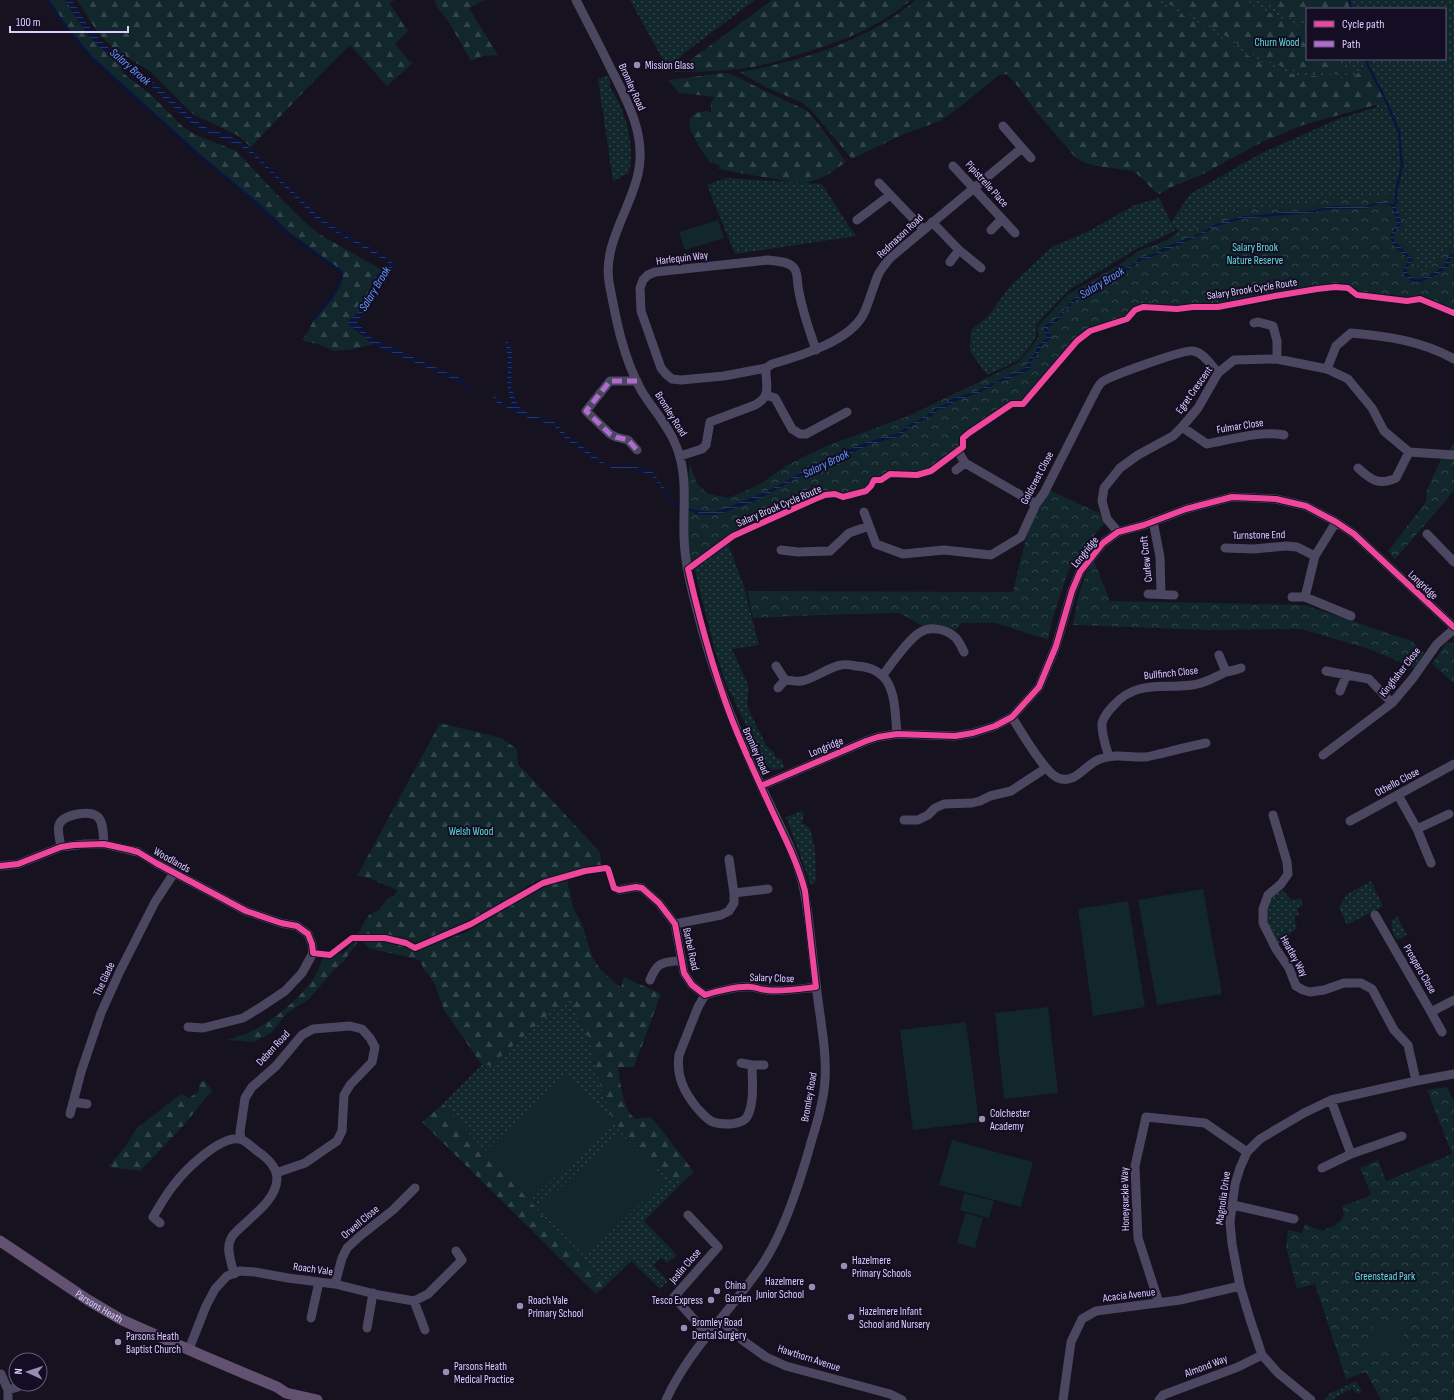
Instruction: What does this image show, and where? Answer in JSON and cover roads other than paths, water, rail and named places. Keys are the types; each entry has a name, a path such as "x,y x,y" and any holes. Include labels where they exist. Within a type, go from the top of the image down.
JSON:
{"main road":[{"name":"Parsons Heath","path":"0,1242 88,1300 122,1320 277,1387 284,1397 317,1400"}],"street":[{"name":"Bromley Road","path":"576,0 624,94 633,118 638,138 640,156 638,173 610,253 608,273 622,344 628,363 637,381 666,425 680,456 685,485 685,547 688,569 712,664 726,707 802,878 805,891 824,1048 825,1081 819,1116 805,1165 778,1237 762,1264 677,1376 666,1400"},
{"path":"1003,126 1031,158"},
{"name":"Redmason Road","path":"766,368 772,364 830,344 858,322 864,314 880,272 890,258 1022,148"},
{"name":"Pipistrelle Place","path":"953,166 1015,233"},
{"path":"879,183 923,229"},
{"path":"857,220 890,195"},
{"name":"Pipistrelle Place","path":"991,230 1002,220"},
{"path":"932,222 959,250 981,268"},
{"path":"950,262 959,250"},
{"name":"Harlequin Way","path":"766,368 724,376 681,380 672,379 661,368 641,311 640,288 643,280 648,275 655,272 768,260 790,265 795,269 797,275 801,303 816,350"},
{"path":"1254,323 1258,322 1273,326 1277,341 1277,359"},
{"path":"1327,369 1336,346 1351,333 1383,336 1402,340 1428,347 1454,359"},
{"name":"Goldcrest Close","path":"864,512 876,544 903,554 944,550 991,555 1021,537 1036,504 1044,493 1101,383 1115,376 1192,350 1201,355 1218,373"},
{"name":"Egret Crescent","path":"1118,532 1107,519 1102,501 1104,488 1120,468 1138,455 1173,436 1198,408 1218,373 1234,360 1277,359 1327,369 1348,379 1372,408 1384,431 1409,452"},
{"path":"680,456 702,449 706,445 710,422 714,419 762,402 766,395 768,382 766,368"},
{"path":"637,381 610,381 586,411 610,434 628,440 637,450"},
{"path":"766,395 775,398 792,429 800,434 806,434 847,412"},
{"name":"Fulmar Close","path":"1182,427 1207,444 1264,434 1276,433 1284,435"},
{"path":"958,451 965,463 1036,504"},
{"path":"1358,468 1376,482 1388,482 1396,478 1409,452 1454,455"},
{"path":"956,470 965,463"},
{"name":"Longridge","path":"761,786 866,740 897,734 955,736 974,733 995,726 1012,717 1039,687 1056,646 1072,591 1080,572 1103,543 1118,532 1186,509 1232,497 1276,499 1306,506 1336,522 1354,534 1454,628"},
{"name":"Curlew Croft","path":"1153,521 1160,557 1161,594"},
{"path":"1305,597 1315,556 1336,522"},
{"path":"781,550 798,552 830,551 849,533 869,526"},
{"path":"1427,534 1454,562"},
{"name":"Turnstone End","path":"1226,548 1254,549 1286,546 1297,547 1315,556"},
{"name":"Curlew Croft","path":"1148,594 1174,595"},
{"path":"1292,597 1305,597 1351,616"},
{"name":"Kingfisher Close","path":"1322,754 1392,703 1413,678 1437,644 1454,628"},
{"path":"883,675 913,638 925,630 931,629 949,632 957,639 964,652"},
{"path":"1219,655 1226,672"},
{"path":"785,680 802,682 841,665 864,666 876,671 883,675 890,685 894,699 897,734"},
{"path":"776,666 785,680"},
{"name":"Bullfinch Close","path":"1108,756 1102,724 1107,712 1126,694 1138,689 1155,686 1201,683 1226,672 1241,668"},
{"path":"1326,671 1369,679 1392,703"},
{"path":"1340,691 1347,674"},
{"path":"778,688 785,680"},
{"path":"1012,717 1046,768 1056,777 1064,779 1075,777 1098,760 1108,756 1120,755 1146,757 1206,743"},
{"name":"Othello Close","path":"1350,821 1454,764"},
{"path":"904,820 918,820 928,815 935,808 944,804 972,803 990,796 1011,791 1046,768"},
{"path":"1398,796 1417,829 1431,862"},
{"path":"61,847 58,832 59,824 66,817 88,813 97,817 102,825 104,844"},
{"path":"1417,829 1449,814"},
{"name":"Heatley Way","path":"1273,816 1287,862 1288,874 1281,884 1268,895 1263,909 1263,923 1276,949 1289,968 1296,986 1303,990 1310,992 1324,990 1344,983 1361,983 1372,989 1394,1030 1408,1045 1416,1081"},
{"name":"Woodlands","path":"0,866 18,864 61,847 85,844 104,844 138,852 246,911 281,923 297,926 308,934 312,944 313,953 302,973 285,991 243,1018 203,1028 188,1027"},
{"path":"675,924 721,915 729,911 734,903 734,893 729,859"},
{"name":"The Glade","path":"70,1114 81,1072 101,1013 155,902 174,873"},
{"name":"Barbel Road","path":"619,890 636,887 642,888 659,903 675,924 684,973 692,985 704,995"},
{"path":"734,893 768,889"},
{"name":"Prospero Close","path":"1375,915 1431,1012 1454,1000"},
{"path":"650,980 656,967 660,964 682,960"},
{"name":"Salary Close","path":"704,995 717,991 751,987 778,991 791,991 816,987"},
{"path":"704,995 679,1055 678,1062 681,1084 691,1100 705,1117 714,1123 738,1123 746,1119 751,1108 752,1065"},
{"path":"1431,1012 1442,1032"},
{"name":"Deben Road","path":"241,1139 240,1132 245,1098 252,1087 276,1066 302,1035 313,1029 350,1026 362,1029 370,1038 375,1047 373,1061 350,1085 344,1095 342,1131 337,1141 305,1163 276,1173"},
{"path":"741,1064 764,1064"},
{"name":"Magnolia Drive","path":"1311,1400 1278,1374 1262,1355 1240,1286 1232,1244 1230,1222 1235,1184 1247,1152 1260,1138 1304,1112 1331,1100 1454,1074"},
{"path":"1331,1100 1351,1154"},
{"path":"73,1102 87,1104"},
{"name":"Honeysuckle Way","path":"1159,1303 1138,1238 1136,1166 1146,1117 1205,1123 1247,1152"},
{"path":"1322,1168 1351,1154 1402,1136"},
{"path":"160,1223 153,1217 173,1186 212,1148 234,1138 241,1139 268,1159 276,1173 277,1178 276,1187 272,1196 230,1241 229,1251 234,1274"},
{"name":"Orwell Close","path":"336,1284 342,1258 347,1248 393,1210 415,1188"},
{"path":"1233,1205 1294,1219"},
{"name":"Joslin Close","path":"688,1214 718,1247 674,1297 708,1335"},
{"path":"425,1330 414,1301 428,1294 465,1257 456,1251"},
{"name":"Roach Vale","path":"189,1349 206,1306 215,1289 227,1276 240,1271 336,1284 414,1301"},
{"path":"311,1318 319,1282"},
{"name":"Acacia Avenue","path":"1063,1400 1071,1342 1082,1319 1096,1311 1180,1300 1240,1286"},
{"path":"367,1328 373,1293"},
{"name":"Hawthorn Avenue","path":"720,1320 745,1342 766,1357 786,1366 890,1394 902,1400"},
{"name":"Almond Way","path":"1159,1400 1163,1395 1238,1367 1262,1355"},
{"path":"1,1374 8,1390"}],"water":[{"path":"66,0 72,0 87,24 99,39 119,57 146,75 191,117 207,128 230,136 246,145 317,215 340,231 392,261 392,267 389,272 391,274 357,322 369,336 377,341 464,380 462,383 372,344 361,333 347,323 368,301 373,291 375,277 386,270 389,263 337,233 315,218 258,160 244,148 192,124 142,78 119,63 93,41"},
{"path":"1377,202 1388,202 1397,209 1401,224 1394,233 1393,239 1413,260 1406,269 1408,274 1415,279 1427,277 1446,263 1451,254 1454,252 1448,266 1432,277 1418,283 1413,282 1403,273 1408,262 1408,258 1395,247 1391,240 1392,231 1398,224 1392,207 1389,205 1380,203 1365,209 1332,209 1308,213 1243,219 1214,227 1203,234 1149,258 1141,260 1133,267 1103,283 1090,294 1076,300 1064,312 1059,320 1047,328 1052,338 1041,347 1039,352 1032,360 1029,370 999,383 998,380 1026,368 1029,358 1035,353 1039,345 1047,337 1044,326 1057,318 1074,298 1088,292 1103,280 1132,265 1141,257 1156,253 1167,246 1199,234 1216,224 1244,216 1309,211 1332,206 1364,207"},
{"path":"507,341 512,350 511,387 520,408 531,415 554,422 568,436 603,462 613,466 628,465 652,471 668,493 666,494 649,474 627,468 614,469 594,460 569,442 553,425 528,418 497,403 493,398 494,396 504,404 513,406 507,383 508,360 505,343"},
{"path":"994,382 995,384 982,391 957,400 945,408 939,409 932,416 912,426 898,437 869,445 803,475 755,501 720,514 695,514 695,510 716,512 780,485 807,468 864,443 897,434 909,425 926,416 937,407 944,405 952,399 977,391"}],"waterway":[{"path":"48,0 66,27 92,58 199,155 259,205 288,233 342,272 336,291 314,319"},
{"path":"1349,0 1351,8"},
{"path":"1366,60 1386,101 1399,132 1402,166 1396,192 1396,203 1394,205"},
{"name":"Salary Brook","path":"337,230 350,237"},
{"name":"Salary Brook","path":"460,381 469,387"},
{"name":"Salary Brook","path":"666,492 678,506 683,507"},
{"name":"Salary Brook","path":"687,509 697,512"}],"place":[{"name":"Mission Glass","path":"637,65"},
{"name":"Colchester Academy","path":"982,1119"},
{"name":"Hazelmere Primary Schools","path":"844,1266"},
{"name":"Hazelmere Junior School","path":"812,1287"},
{"name":"China Garden","path":"717,1291"},
{"name":"Tesco Express","path":"711,1300"},
{"name":"Roach Vale Primary School","path":"520,1306"},
{"name":"Hazelmere Infant School and Nursery","path":"851,1317"},
{"name":"Bromley Road Dental Surgery","path":"684,1328"},
{"name":"Parsons Heath Baptist Church","path":"118,1342"},
{"name":"Parsons Heath Medical Practice","path":"446,1372"}],"park label":[{"name":"Churn Wood","path":"1277,42"},
{"name":"Salary Brook Nature Reserve","path":"1255,253"},
{"name":"Welsh Wood","path":"471,831"},
{"name":"Greenstead Park","path":"1385,1276"}]}
